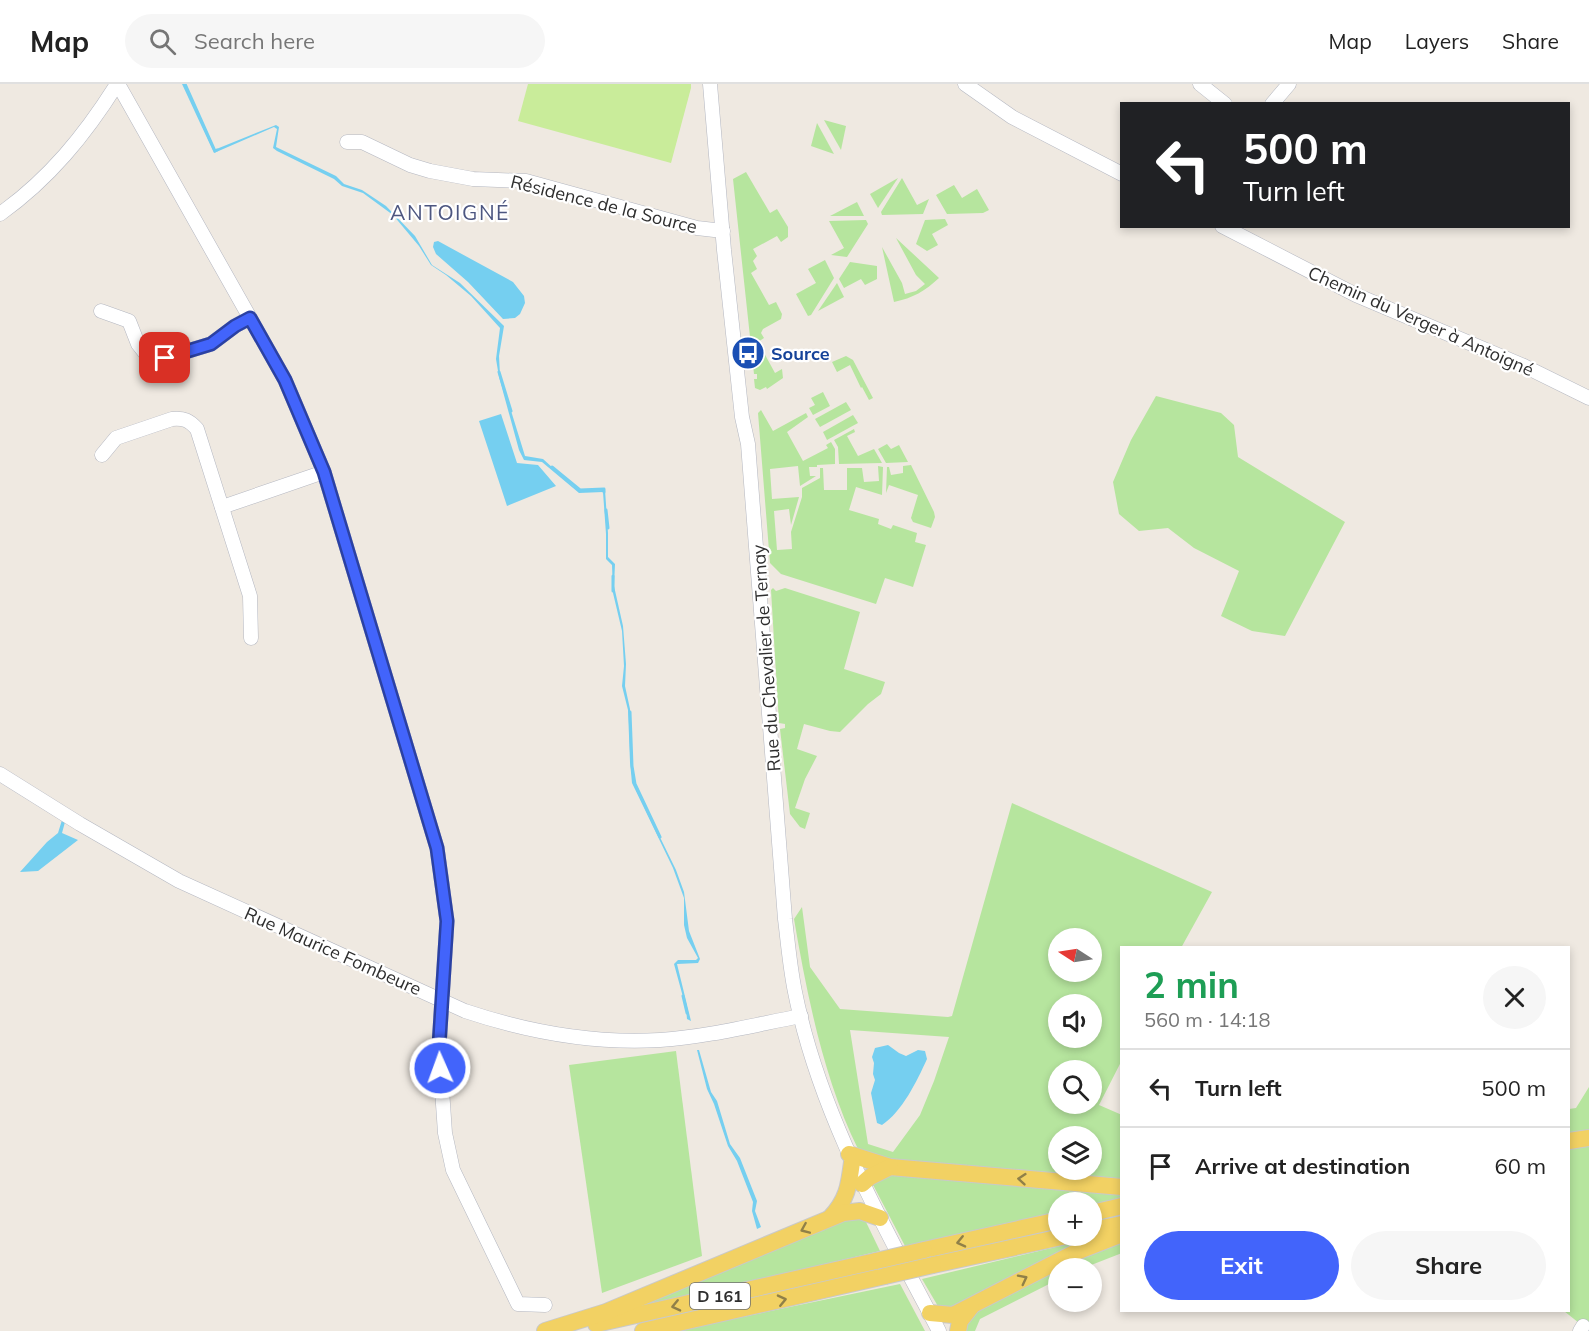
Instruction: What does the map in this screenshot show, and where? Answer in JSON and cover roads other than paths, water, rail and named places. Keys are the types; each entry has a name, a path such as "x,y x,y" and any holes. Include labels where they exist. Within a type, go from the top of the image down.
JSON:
{"main road":[{"path":"1570,1141 1589,1138"},
{"path":"830,1218 840,1207 848,1191 850,1158 890,1167 1120,1187"},
{"path":"862,1184 870,1177 890,1167"},
{"path":"1102,1211 1120,1206"},
{"path":"545,1331 606,1312 843,1213 860,1211 880,1218"},
{"name":"D 161","path":"643,1331 885,1276 928,1257 1048,1223"},
{"path":"1102,1228 1120,1224"},
{"path":"930,1313 953,1315 1076,1252 1120,1235"},
{"name":"D 161","path":"564,1331 876,1261 928,1257 1048,1239"},
{"path":"958,1331 960,1321 972,1306"}],"street":[{"path":"2,209 26,196 67,154 118,84 285,380 324,472 437,848 447,921 441,1000 440,1068 445,1133 453,1170 518,1304 544,1305"},
{"name":"Rue du Chevalier de Ternay","path":"710,84 742,417 748,444 785,919 795,991 820,1078 850,1158 939,1331"},
{"path":"965,84 1012,117 1120,173"},
{"path":"1200,84 1222,102"},
{"path":"1274,102 1288,84"},
{"name":"Résidence de la Source","path":"347,142 362,142 410,165 430,171 473,179 526,181 697,228 723,231"},
{"name":"Chemin du Verger à Antoigné","path":"1226,228 1356,295 1524,366 1589,398"},
{"path":"101,310 129,321 138,344 145,353 155,358 165,358 211,344 250,318"},
{"path":"102,455 116,438 172,419 182,418 191,422 197,429 250,596 251,638"},
{"path":"222,507 324,472"},
{"name":"Rue Maurice Fombeure","path":"0,774 80,824 179,881 441,1000 494,1020 560,1035 627,1041 662,1040 705,1034 801,1016"}],"water":[{"path":"182,84 185,84 214,150 276,125 279,127 276,147 336,176 344,184 362,190 386,206 415,236 432,265 460,283 504,326 499,356 500,375 525,456 543,459 573,486 582,491 605,490 608,557 615,564 614,586 623,626 625,686 630,709 632,771 636,788 676,870 684,892 689,931 700,959 698,963 677,964 691,1021 687,1019 674,964 678,960 698,958 687,938 684,925 684,898 673,868 632,783 628,710 622,686 624,666 622,631 613,593 612,565 606,559 603,492 579,493 542,462 524,460 519,450 499,377 496,359 500,328 471,296 431,265 419,246 393,215 363,193 342,186 334,179 277,151 273,148 277,129 274,127 214,153"},
{"path":"438,241 513,282 524,296 525,303 520,314 515,318 503,319 468,282 436,254 433,247 434,242"},
{"path":"501,414 517,463 538,465 556,486 507,506 479,421"},
{"path":"62,820 65,822 62,833 78,840 38,871 20,872 58,833"},
{"path":"888,1045 906,1056 918,1050 925,1051 927,1059 902,1104 882,1125 877,1123 871,1093 875,1080 872,1057 875,1048"},
{"path":"697,1050 699,1050 711,1092 717,1101 730,1144 740,1158 757,1201 755,1211 761,1227 757,1229 752,1211 753,1202 737,1161 728,1146 707,1089"}],"waterway":[{"path":"185,84 215,151 217,150"},
{"path":"499,372 511,411"},
{"path":"552,467 580,490 604,489 604,492"},
{"path":"606,510 608,528"},
{"path":"613,576 613,591"},
{"path":"630,712 635,784 660,837"},
{"path":"683,996 687,1013"}],"place":[{"name":"Source","path":"748,353"}],"district":[{"name":"ANTOIGNÉ","path":"450,212"}]}
